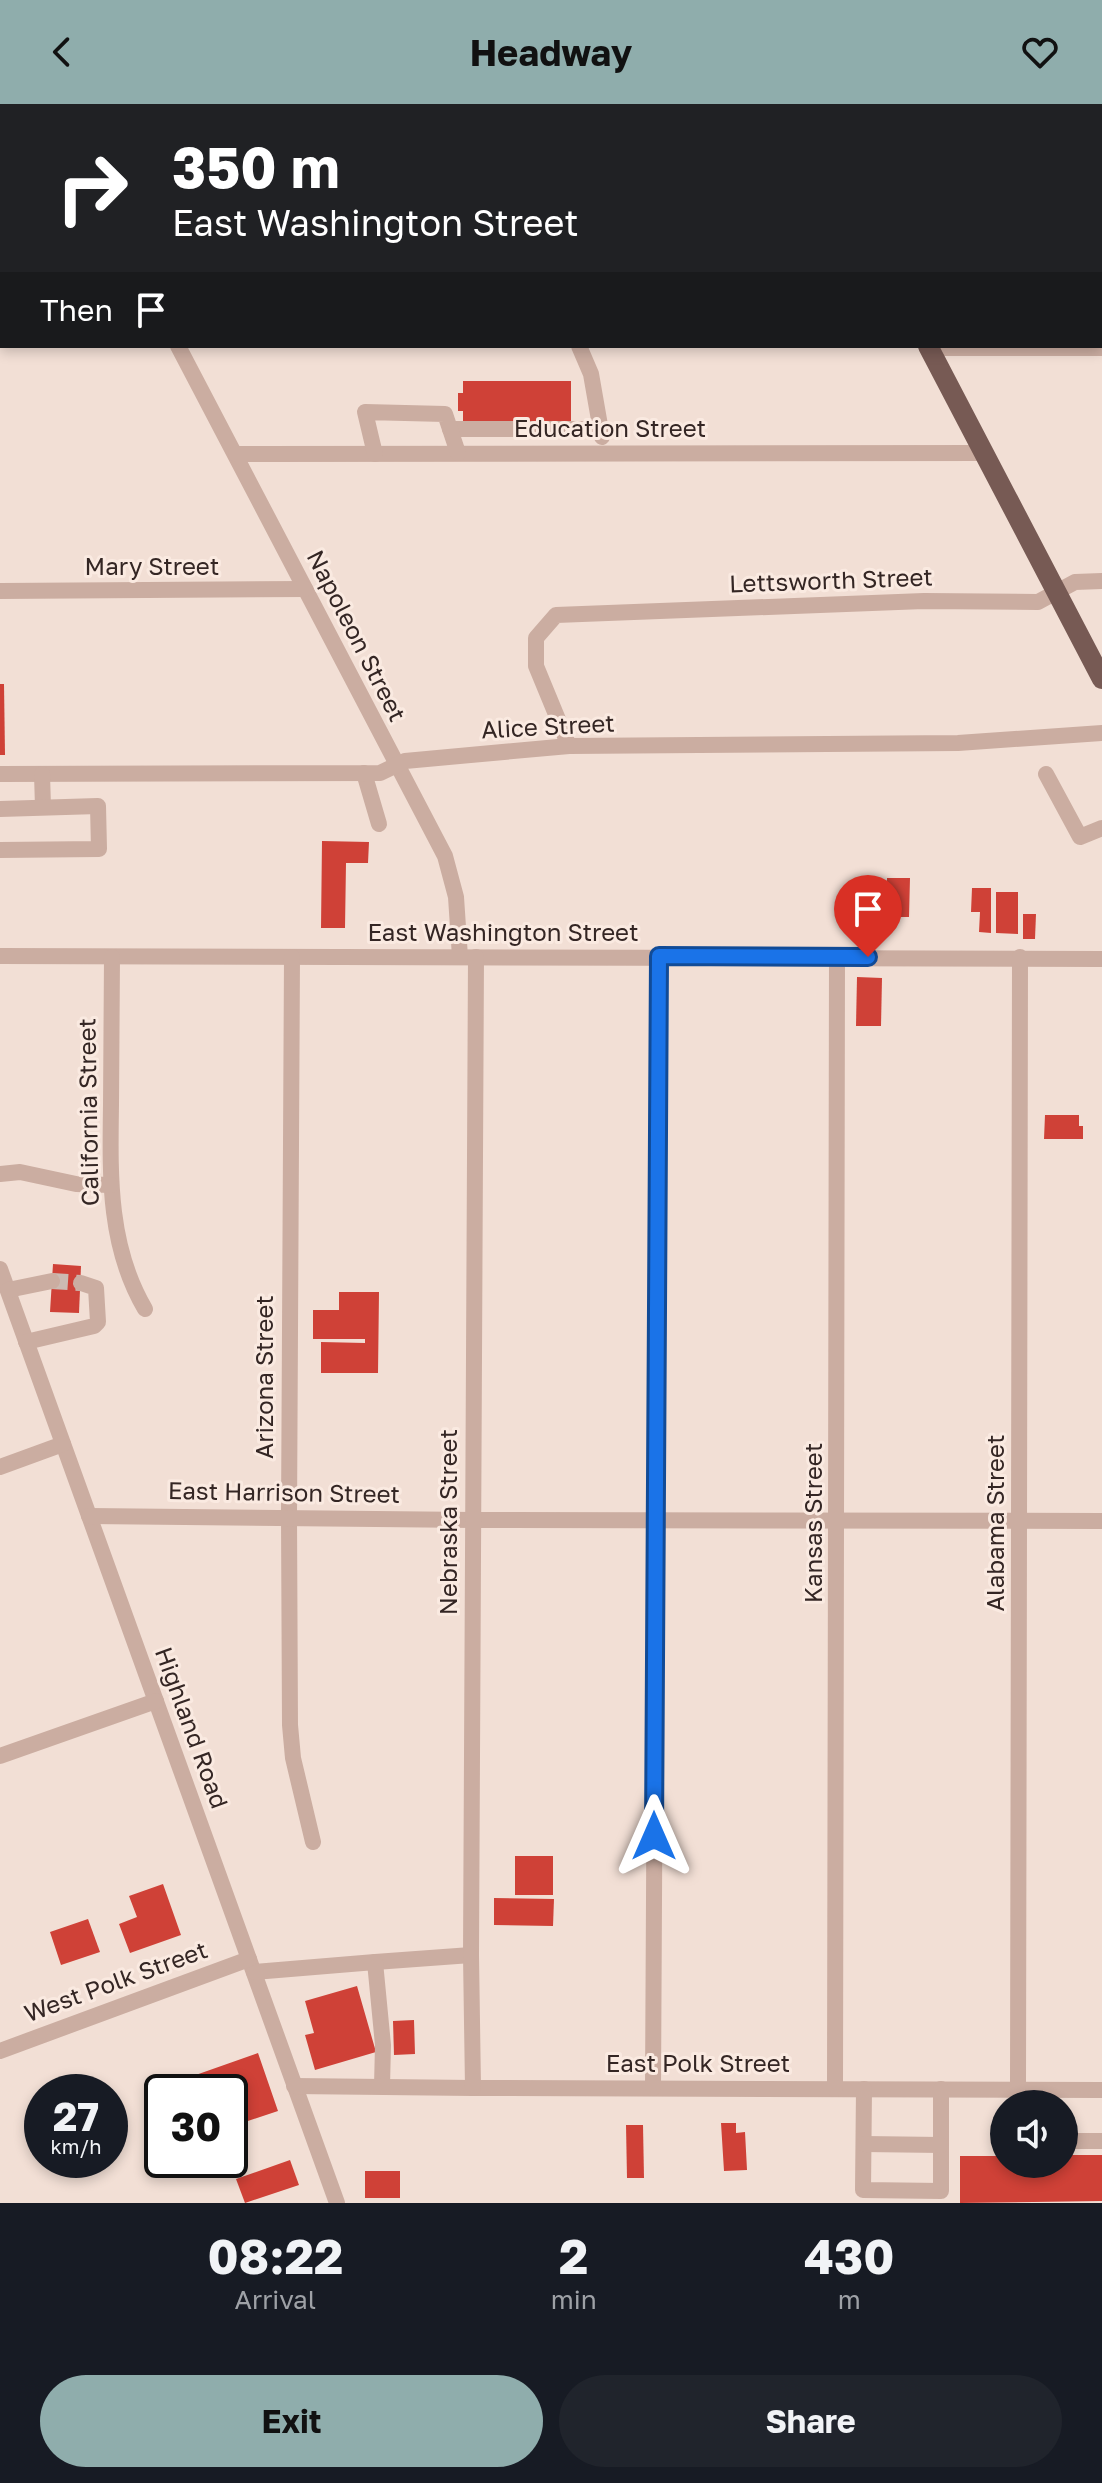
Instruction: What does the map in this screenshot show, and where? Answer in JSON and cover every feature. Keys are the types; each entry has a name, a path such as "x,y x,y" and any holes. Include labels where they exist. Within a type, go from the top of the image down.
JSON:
{"main road":[{"path":"929,348 1102,679"}],"street":[{"name":"Napoleon Street","path":"179,348 445,856 468,957"},
{"path":"580,348 591,374 604,453"},
{"path":"375,454 365,412 445,414 458,453"},
{"path":"450,429 601,429"},
{"name":"Education Street","path":"236,454 984,453"},
{"name":"Lettsworth Street","path":"569,746 536,666 536,638 556,615 924,601 1038,602 1075,582 1102,581"},
{"name":"Mary Street","path":"0,591 305,589"},
{"name":"Alice Street","path":"0,774 380,773 405,761 569,746 958,743 1102,733"},
{"path":"364,773 379,824"},
{"path":"42,774 43,807"},
{"path":"1046,774 1080,837 1102,828"},
{"path":"0,809 98,806 99,849 0,850"},
{"name":"East Washington Street","path":"0,956 1102,959"},
{"path":"653,2088 659,956"},
{"name":"California Street","path":"112,957 112,1207 121,1258 132,1288 145,1309"},
{"name":"Arizona Street","path":"292,957 290,1725 293,1758 313,1842"},
{"name":"Nebraska Street","path":"468,957 473,1520 473,2088"},
{"name":"Kansas Street","path":"835,2089 837,957"},
{"name":"Alabama Street","path":"1014,2090 1020,1520 1020,957"},
{"path":"0,1174 20,1172 76,1184 111,1185"},
{"name":"Highland Road","path":"0,1269 337,2203"},
{"path":"8,1290 52,1281"},
{"path":"26,1342 94,1326 98,1322 96,1288 81,1283"},
{"path":"0,1467 63,1444"},
{"name":"East Harrison Street","path":"89,1516 1102,1521"},
{"path":"0,1756 156,1701"},
{"name":"West Polk Street","path":"0,2051 251,1966 471,1955"},
{"path":"375,1962 383,2045 382,2086"},
{"name":"East Polk Street","path":"294,2086 941,2089 990,2092"},
{"path":"864,2089 863,2190 941,2191 941,2089"},
{"name":"East Polk Street","path":"1078,2091 1102,2090"},
{"path":"1078,2141 1102,2141"},
{"path":"864,2144 941,2145"}],"building":[{"path":"463,381 571,381 571,423 463,422 463,411 458,411 458,393 463,393"},
{"path":"0,684 4,684 5,755 0,755"},
{"path":"322,841 369,842 368,863 346,863 345,928 321,928"},
{"path":"887,878 910,878 909,917 898,917 898,912 887,912"},
{"path":"972,888 991,888 991,933 979,932 980,912 971,912"},
{"path":"996,892 1018,892 1018,934 996,933"},
{"path":"1023,914 1036,914 1035,939 1023,939"},
{"path":"857,977 882,978 881,1026 856,1026"},
{"path":"1045,1115 1079,1115 1083,1139 1044,1139"},
{"path":"53,1264 81,1266 79,1313 50,1312"},
{"path":"339,1292 379,1292 378,1373 321,1373 321,1342 365,1343 365,1339 313,1339 313,1310 339,1310"},
{"path":"515,1856 553,1856 553,1895 515,1895"},
{"path":"163,1884 181,1935 130,1953 119,1924 137,1917 129,1896"},
{"path":"494,1898 554,1899 553,1926 494,1925"},
{"path":"88,1919 100,1952 61,1965 50,1932"},
{"path":"357,1986 376,2052 315,2070 305,2035 314,2033 305,2001"},
{"path":"414,2020 415,2054 394,2055 393,2021"},
{"path":"258,2053 278,2111 248,2121 248,2074 198,2074"},
{"path":"721,2123 736,2123 736,2133 745,2132 747,2170 724,2171"},
{"path":"626,2125 643,2125 644,2178 627,2178"},
{"path":"1078,2155 1102,2155 1102,2201 960,2203 960,2156 990,2156 990,2178 1078,2178"},
{"path":"290,2160 299,2185 245,2203 236,2179 248,2178 248,2175"},
{"path":"365,2171 400,2171 400,2198 365,2198"}],"tunnel":[{"path":"52,1281 81,1283"}],"route":[{"path":"654,1836 659,956 868,957"}]}
